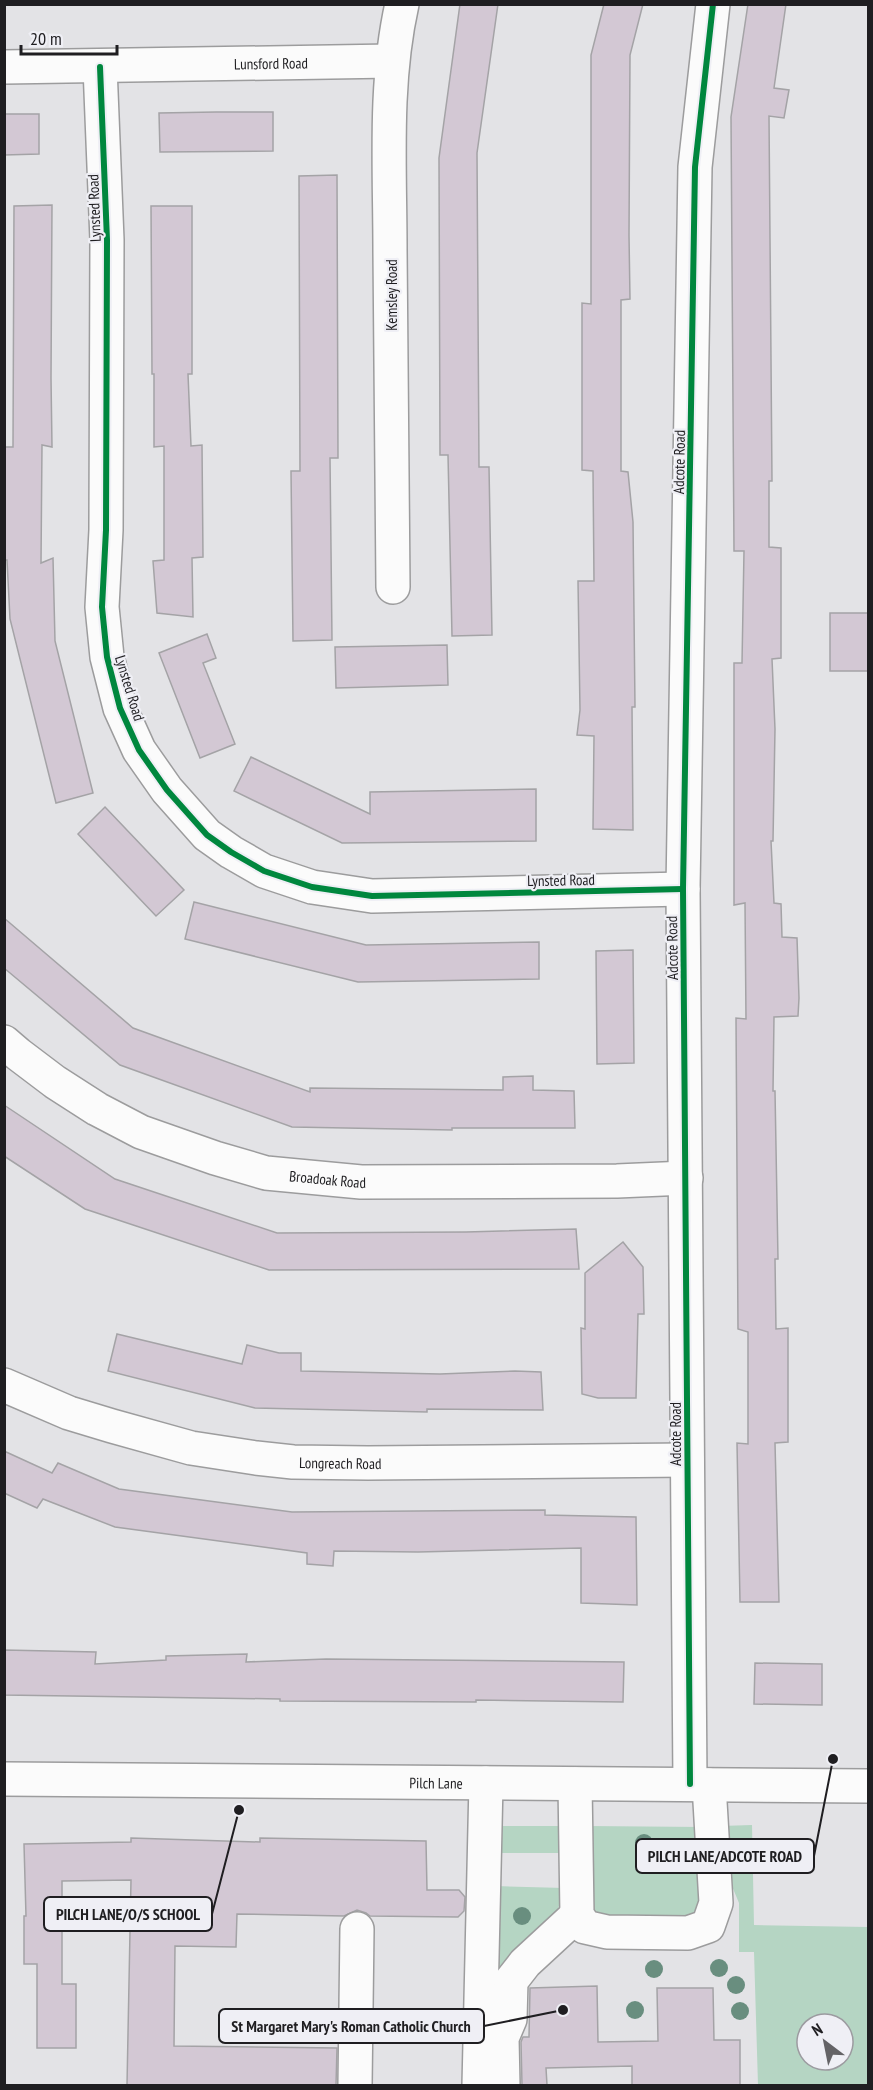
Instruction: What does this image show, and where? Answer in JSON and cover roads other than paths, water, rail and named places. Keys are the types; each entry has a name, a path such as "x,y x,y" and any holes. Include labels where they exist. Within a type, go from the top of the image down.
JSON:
{"street":[{"name":"Kemsley Road","path":"393,587 390,150 392,61 402,4"},
{"name":"Adcote Road","path":"577,1915 585,1927 607,1932 688,1932 708,1926 716,1903 700,1785 687,1460 683,889 695,167 713,4"},
{"name":"Lunsford Road","path":"4,67 392,61"},
{"name":"Lynsted Road","path":"100,67 107,240 106,530 102,607 107,657 120,708 139,750 167,790 207,835 231,852 264,872 312,887 372,896 683,889"},
{"name":"Broadoak Road","path":"4,1042 55,1082 97,1109 141,1132 266,1173 361,1182 617,1181 686,1178"},
{"name":"Longreach Road","path":"4,1385 69,1413 112,1426 191,1448 256,1458 293,1462 368,1463 687,1460"},
{"name":"Pilch Lane","path":"4,1779 868,1786"},
{"path":"479,2085 486,1783"},
{"path":"502,2085 502,2038 510,2019 511,1981 525,1963 577,1915 575,1784"},
{"path":"355,2085 357,1929"}],"place":[{"name":"PILCH LANE/ADCOTE ROAD","path":"833,1759"},
{"name":"PILCH LANE/O/S SCHOOL","path":"239,1810"},
{"name":"St Margaret Mary's Roman Catholic Church","path":"563,2010"}]}
